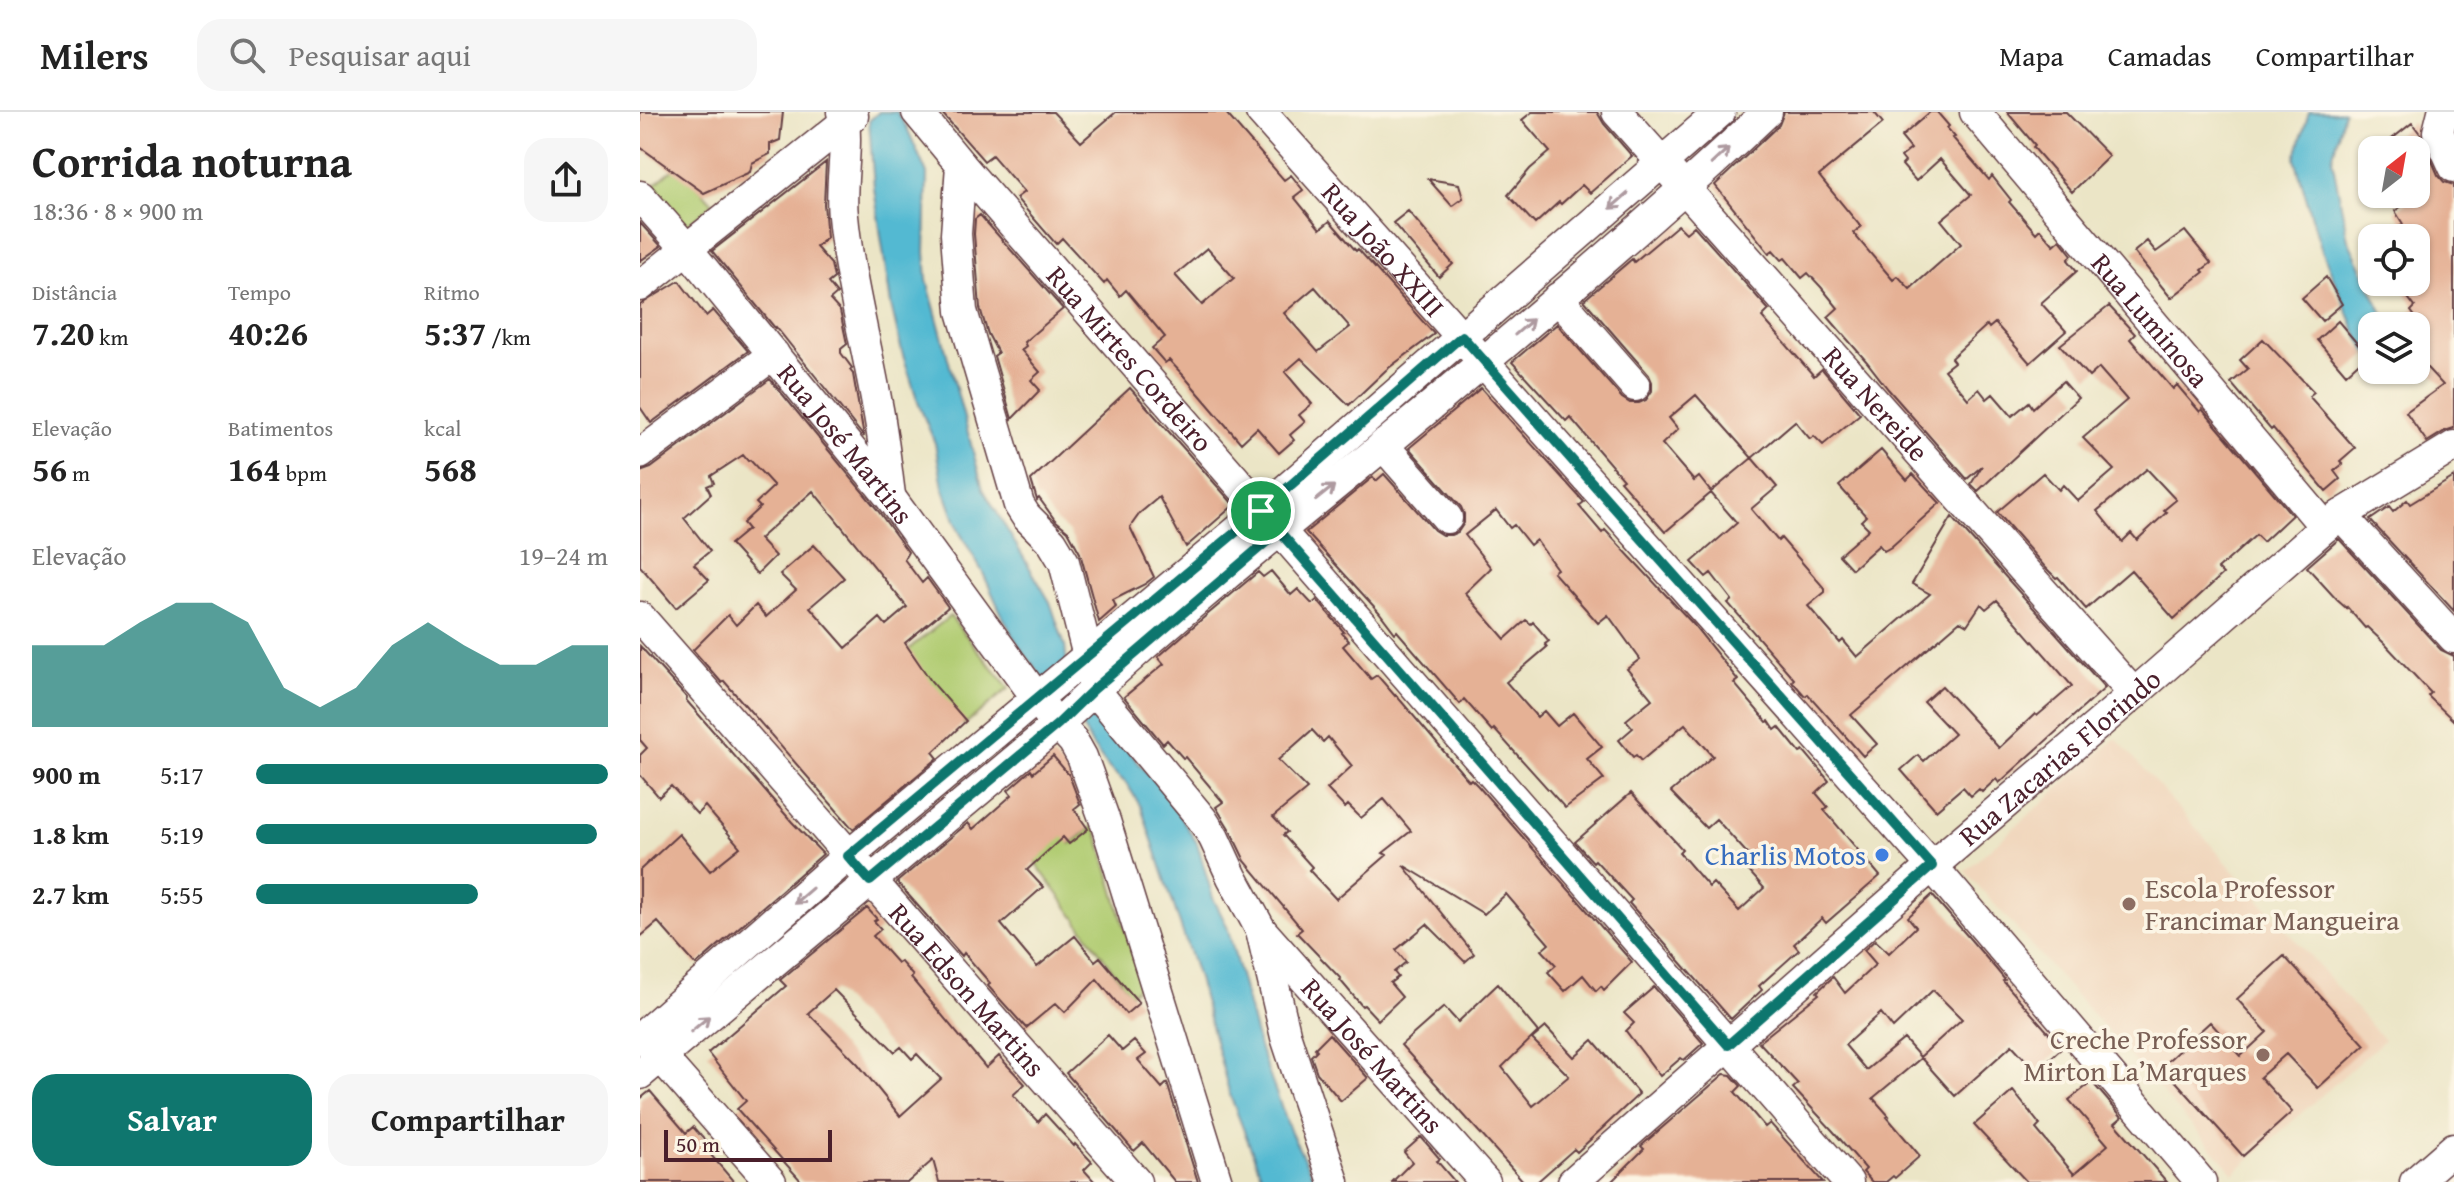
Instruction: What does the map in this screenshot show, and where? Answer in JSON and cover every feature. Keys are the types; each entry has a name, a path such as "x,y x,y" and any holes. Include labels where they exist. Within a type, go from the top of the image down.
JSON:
{"street":[{"name":"Rua Mirtes Cordeiro","path":"917,112 1848,1182"},
{"name":"Rua João XXIII","path":"1261,112 1932,866 2201,1182"},
{"name":"Rua Nereide","path":"1617,112 2134,694"},
{"path":"645,1048 870,881 1058,724 1462,336 1720,112"},
{"path":"645,1048 848,856 1088,656 1270,521 1383,445 1684,190 1767,112"},
{"name":"Rua Luminosa","path":"1975,112 2333,521 2454,638"},
{"path":"2443,112 2438,132 2454,167"},
{"path":"640,286 849,116"},
{"path":"849,116 842,171 842,215 878,406 890,497"},
{"name":"Rua José Martins","path":"961,165 956,234 962,311 1019,505 1061,554 1094,689 1202,819 1261,930 1485,1182"},
{"name":"Rua José Martins","path":"640,196 890,497 1038,700 1073,741 1082,757 1105,821 1217,1182"},
{"path":"1558,298 1635,386"},
{"path":"640,454 774,354"},
{"path":"1383,445 1447,518"},
{"name":"Rua Zacarias Florindo","path":"1573,1182 1932,866 2333,521 2454,446"},
{"name":"Rua Edson Martins","path":"640,617 1136,1182"},
{"name":"Rua José Martins","path":"1261,930 1286,1037 1334,1182"},
{"path":"645,1048 771,1182"},
{"path":"2415,1182 2454,1148"}],"shaded area":[{"name":"Escola Professor Francimar Mangueira","path":"2116,738 2384,1040 2234,1173 1965,871"}],"green space":[{"path":"678,165 713,203 683,228 649,189"},
{"path":"950,616 1009,688 964,725 905,652"},
{"path":"1053,822 1071,844 1095,825 1141,985 1130,994 1022,844"}],"water":[{"path":"879,112 897,112 927,174 927,280 983,489 1050,602 1065,646 1067,665 1047,683 1019,646 959,531 943,487 935,443 902,352 891,305 874,188 869,121"},
{"path":"2309,112 2344,112 2332,159 2348,240 2358,261 2358,296 2375,296 2382,312 2358,312 2358,337 2321,248 2295,159"},
{"path":"1093,714 1164,792 1197,843 1213,898 1227,926 1259,1047 1291,1133 1316,1182 1264,1182 1230,1095 1197,975 1141,807 1127,784 1109,768 1092,745 1081,724"}],"building":[{"path":"640,112 783,112 780,140 770,144 770,154 752,163 750,172 704,193 640,147"},
{"path":"941,112 1053,112 1081,142 1116,112 1225,112 1284,180 1291,175 1303,190 1294,197 1320,229 1330,221 1434,334 1386,370 1349,405 1301,358 1285,372 1312,404 1299,415 1305,422 1290,435 1294,440 1279,453 1257,428 1241,443 1169,360 1165,363 1152,348 1165,337 1126,290 1120,296 1107,280 1104,284 1062,238 1056,244 1016,198 1024,192 992,155 984,161","holes":["1207,248 1234,278 1202,305 1175,275","1315,287 1350,327 1318,352 1284,313"]},
{"path":"1532,112 1597,112 1632,156 1590,193 1582,185 1535,224 1508,195 1530,169 1550,152 1522,120"},
{"path":"1784,112 1874,112 1883,123 1819,176 1861,227 1853,233 1893,280 1898,276 1910,289 1961,244 1941,220 1971,195 1940,159 1916,181 1902,165 1905,162 1901,157 1911,149 1901,137 1930,112 1937,112 1949,126 1947,128 1953,138 1989,180 1992,176 2011,200 2009,202 2036,233 2040,229 2054,245 2060,240 2072,255 2068,260 2077,271 2041,303 2066,331 2030,363 1995,323 1989,328 1987,325 1951,358 1954,362 1944,370 1968,399 1979,389 1987,399 1993,394 2012,416 2029,402 2033,408 2063,381 2078,398 1978,491 1971,484 1982,466 1967,479 1828,317 1838,308 1821,287 1808,273 1802,278 1785,258 1782,260 1773,250 1769,253 1715,185 1779,125"},
{"path":"2007,112 2066,112 2109,156 2072,192"},
{"path":"2412,123 2421,136 2396,136"},
{"path":"2430,156 2438,175 2444,182 2454,185 2454,428 2427,442 2406,412 2443,385 2430,371 2430,312 2412,312 2415,307 2407,296 2430,296 2430,224 2403,224 2395,211 2399,208 2430,208"},
{"path":"826,162 824,204 827,238 816,247 831,264 834,278 828,283 837,294 830,300 840,311 847,344 841,353 852,368 864,437 712,251"},
{"path":"1428,179 1459,184 1463,198 1452,206"},
{"path":"1408,211 1453,264 1439,277 1393,223"},
{"path":"980,215 1063,309 1024,342 1026,346 1021,350 1040,372 1031,380 1040,390 1012,419 994,356 998,353 980,308 974,234 975,219"},
{"path":"640,223 661,246 640,261"},
{"path":"1678,225 1686,233 1694,226 1769,310 1762,317 1814,376 1822,369 1860,414 1823,445 1814,436 1810,439 1795,421 1752,458 1777,487 1751,509 1825,589 1808,606 1840,643 1843,640 1857,657 1930,594 1912,584 1952,517 2105,688 1999,783 1996,779 1982,792 1979,789 1971,796 1963,787 1936,810 1901,770 1918,755 1924,761 1954,734 1924,702 1942,686 1999,748 2035,714 2037,716 2072,686 1997,600 1986,609 1981,604 1967,625 1960,621 1851,715 1877,744 1863,756 1808,694 1805,696 1792,681 1794,679 1728,603 1732,600 1711,573 1706,577 1692,562 1737,523 1711,493 1665,532 1570,417 1566,421 1512,362 1557,324 1622,398 1630,403 1646,400 1652,391 1649,375 1584,300 1632,259 1634,262","holes":["1696,395 1752,458 1711,492 1699,477 1694,481 1662,444 1678,429 1669,418"]},
{"path":"2185,231 2211,263 2171,298 2134,252 2147,241 2156,252"},
{"path":"2326,277 2342,304 2322,321 2302,298"},
{"path":"679,281 706,316 713,310 748,351 651,423 640,407 640,305"},
{"path":"2109,306 2135,334 2130,339 2173,389 2177,385 2200,412 2202,409 2292,515 2263,542 2256,535 2218,569 2223,574 2174,619 2131,570 2086,609 1997,512 2043,473 2059,490 2063,485 2078,501 2114,470 2083,438 2127,400 2099,368 2089,377 2060,345","holes":["2147,469 2176,500 2137,540 2131,533 2122,542 2097,511"]},
{"path":"2338,321 2358,344 2358,363 2346,374 2317,340"},
{"path":"2263,339 2314,392 2309,396 2355,448 2340,461 2343,464 2334,471 2340,479 2326,491 2231,383 2248,369 2240,360"},
{"path":"770,379 876,508 908,552 904,559 922,583 927,578 948,607 905,643 931,681 966,721 933,752 938,758 853,829 724,681 722,683 693,650 728,615 736,625 756,605 766,617 796,590 780,574 814,545 844,578 810,607 846,648 880,618 886,625 907,607 813,491 759,539 775,556 757,574 730,544 748,529 743,523 760,507 756,503 774,486 743,455 711,476 714,483 707,486 711,494 684,518 710,551 694,564 709,580 676,608 640,566 640,472 651,468"},
{"path":"1130,388 1234,505 1186,547 1159,497 1140,513 1130,527 1154,577 1113,600 1116,607 1099,622 1080,553 1068,531 1055,520 1039,498 1037,500 1031,480"},
{"path":"1481,388 1584,502 1579,506 1602,533 1605,530 1693,624 1738,680 1734,683 1767,722 1775,730 1779,727 1829,781 1816,793 1828,807 1824,810 1880,876 1826,923 1822,918 1794,944 1799,950 1759,986 1762,990 1731,1019 1629,903 1632,900 1575,842 1631,793 1682,849 1679,852 1709,887 1713,883 1739,911 1764,888 1747,869 1755,862 1716,819 1706,828 1671,792 1713,756 1685,724 1641,761 1636,755 1633,757 1619,740 1633,728 1626,720 1652,699 1627,669 1640,659 1608,615 1598,623 1553,572 1557,569 1536,540 1530,545 1514,525 1510,528 1496,510 1465,535 1491,568 1465,593 1505,639 1526,620 1531,624 1533,622 1549,641 1545,644 1547,647 1506,682 1537,717 1544,711 1557,726 1573,713 1602,747 1587,759 1604,779 1565,808 1464,699 1460,704 1306,532 1373,477 1376,481 1384,474 1434,530 1442,535 1458,532 1464,523 1461,507 1409,448"},
{"path":"1881,450 1907,480 1913,474 1940,503 1891,547 1884,551 1879,545 1852,569 1839,555 1869,529 1861,521 1866,516 1839,486"},
{"path":"2454,477 2454,611 2370,520 2389,507 2393,512 2407,500 2410,504"},
{"path":"2339,539 2441,650 2454,656 2454,721 2428,696 2431,693 2384,643 2365,628 2307,567"},
{"path":"1271,571 1291,595 1298,589 1312,604 1317,600 1344,632 1349,641 1343,646 1371,679 1377,675 1396,695 1632,962 1604,990 1601,986 1596,991 1583,975 1565,991 1548,972 1556,965 1542,950 1549,944 1506,894 1484,914 1403,865 1474,954 1465,962 1427,924 1396,950 1406,962 1394,972 1398,977 1390,983 1402,997 1378,1020 1297,933 1302,929 1245,861 1216,807 1223,802 1185,757 1167,740 1163,744 1124,697 1164,664 1158,657 1189,630 1258,572 1263,577","holes":["1312,730 1323,742 1328,737 1352,766 1327,789 1345,808 1348,805 1361,818 1384,799 1411,831 1383,853 1387,855 1336,899 1309,870 1312,867 1283,835 1287,832 1273,817 1307,789 1278,760"]},
{"path":"640,646 823,854 696,965 658,922 640,937 640,870 679,834 710,871 740,847 705,806 697,814 671,786 659,797 640,775 640,755 647,748 640,740"},
{"path":"1053,756 1069,775 1080,804 1074,809 1088,829 1069,844 1063,837 1027,870 1043,887 1001,924 1037,967 1075,936 1095,961 1100,957 1139,1003 1126,1014 1097,979 1065,1012 1056,1003 1026,1028 988,986 990,983 964,953 962,956 897,882 968,823 973,829 1012,795 1008,790"},
{"path":"1932,895 2062,1048 2036,1071 2012,1045 1955,1096 1921,1058 1873,1098 1920,1156 1895,1178 1872,1182 1863,1172 1866,1169 1793,1088 1798,1084 1759,1042 1819,994 1817,992 1833,977 1845,993 1876,964 1864,950 1875,940 1889,953 1916,927 1908,917","holes":["1933,990 1962,1019 1920,1057 1904,1039 1866,1070 1845,1045 1881,1013 1893,1028"]},
{"path":"867,908 881,929 873,936 913,976 911,978 986,1068 999,1056 1025,1084 1013,1095 1038,1122 1045,1114 1092,1162 1084,1170 1095,1182 939,1182 933,1160 908,1182 802,1182 737,1109 746,1101 708,1053 786,986 780,980","holes":["834,990 895,1052 901,1047 912,1059 917,1054 941,1079 900,1116 858,1064 808,1013"]},
{"name":"Creche Professor Mirton La’Marques","path":"2284,956 2365,1045 2318,1088 2286,1054 2260,1077 2292,1112 2243,1156 2162,1066 2210,1022 2241,1056 2267,1032 2237,999"},
{"path":"1498,984 1538,1032 1502,1067 1533,1106 1569,1076 1532,1039 1546,1027 1574,1057 1593,1040 1639,1094 1577,1152 1574,1149 1537,1182 1524,1182 1401,1045 1444,1007 1458,1022"},
{"path":"1654,987 1703,1043 1660,1076 1626,1031 1634,1023 1624,1013"},
{"path":"1329,1034 1368,1078 1341,1101 1317,1073 1311,1056"},
{"path":"1108,1035 1122,1051 1134,1041 1146,1054 1138,1060 1162,1088 1167,1083 1198,1182 1175,1182 1143,1143 1134,1151 1066,1073"},
{"path":"1724,1074 1731,1075 1741,1086 1735,1092 1765,1127 1770,1123 1823,1182 1611,1182 1644,1149 1641,1146"},
{"path":"2092,1082 2122,1117 2115,1123 2167,1182 2027,1182 1974,1125 2013,1091 2040,1125 2036,1129 2074,1174 2108,1145 2069,1100"},
{"path":"650,1091 686,1133 693,1127 708,1144 704,1147 734,1182 640,1182 640,1099"},
{"path":"1421,1137 1455,1182 1392,1182 1412,1162 1404,1152"}],"place":[{"name":"Charlis Motos","path":"1882,855"},
{"name":"Escola Professor Francimar Mangueira","path":"2129,904"},
{"name":"Creche Professor Mirton La’Marques","path":"2263,1055"}],"route":[{"path":"1462,336 1932,866 1728,1045 1279,531 1094,689 1058,724 870,881 848,856 1261,511 1462,336"}]}
